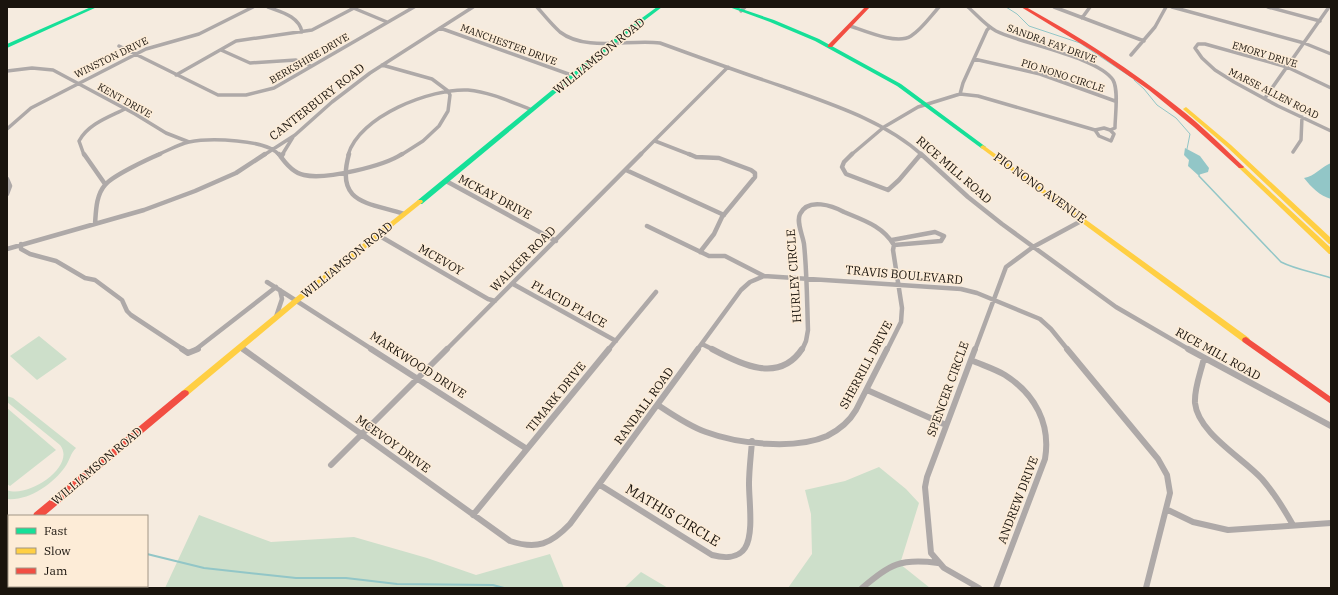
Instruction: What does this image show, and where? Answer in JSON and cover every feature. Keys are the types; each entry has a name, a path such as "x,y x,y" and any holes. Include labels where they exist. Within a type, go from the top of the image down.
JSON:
{"main road":[{"path":"7,41 86,7"},
{"path":"7,46 95,7"},
{"name":"WILLIAMSON ROAD","path":"38,515 276,317 446,181 614,42 660,7"},
{"name":"PIO NONO AVENUE","path":"731,7 743,9 830,46 899,85 1233,331 1331,400"},
{"path":"830,46 868,7"},
{"path":"1023,7 1092,47 1169,103 1208,137 1298,223 1331,252"},
{"path":"1032,7 1103,48 1176,101 1229,146 1331,242"}],"street":[{"name":"WINSTON DRIVE","path":"7,129 31,108 151,46 199,34 253,7"},
{"path":"268,7 297,21 301,24 302,32"},
{"name":"BERKSHIRE DRIVE","path":"119,46 218,95 232,96 261,92 270,89 414,7"},
{"name":"CANTERBURY ROAD","path":"7,249 144,210 195,191 236,173 295,135 337,98 382,65 473,7"},
{"name":"RICE MILL ROAD","path":"537,7 560,32 569,38 591,43 644,41 660,43 842,109 884,126 902,138 971,199 1032,247 1116,307 1204,358 1331,426"},
{"path":"850,26 893,38 904,39 913,34 939,7"},
{"name":"SANDRA FAY DRIVE","path":"968,7 996,31 1099,68 1107,73 1113,80 1115,101"},
{"path":"1054,7 1144,41"},
{"path":"1082,18 1090,7"},
{"path":"1131,55 1156,27 1166,7"},
{"path":"1172,7 1304,43 1331,54"},
{"path":"1268,7 1320,21"},
{"path":"1265,98 1329,7"},
{"path":"176,75 242,39 302,32 319,28 353,8 387,22"},
{"path":"960,94 974,58 987,30 990,27"},
{"name":"MANCHESTER DRIVE","path":"440,28 574,76"},
{"name":"MARSE ALLEN ROAD","path":"1215,47 1198,44 1196,45 1195,50 1219,74 1331,131"},
{"name":"EMORY DRIVE","path":"1215,47 1286,67 1331,88"},
{"path":"221,50 250,63 261,64 296,60 311,66"},
{"name":"PIO NONO CIRCLE","path":"974,58 1035,72 1115,101 1115,128 1110,130"},
{"path":"95,224 98,198 104,184 141,162 189,142 220,140 256,144 273,150 292,170 304,175 344,172 369,168 390,162 408,152 423,141 439,126 446,116 449,107 450,95 448,91 432,79 382,65"},
{"name":"WALKER ROAD","path":"332,465 728,67"},
{"name":"KENT DRIVE","path":"7,71 26,68 48,69 61,74 166,133 189,142"},
{"path":"404,214 354,197 347,188 344,172 347,155 353,144 369,127 402,105 448,91 484,92 532,110"},
{"path":"921,154 892,190 884,190 846,174 842,168 844,162 884,126 918,106 960,94 978,96 1095,130 1104,128 1110,130 1114,134 1111,141 1100,136 1095,130"},
{"path":"104,184 101,176 84,156 79,142 86,131 125,109"},
{"path":"1293,152 1301,141 1302,117"},
{"path":"281,157 295,135"},
{"path":"655,141 696,157 722,159 754,172 755,177 724,215 714,234 700,252"},
{"path":"626,170 724,215"},
{"path":"7,179 10,186 7,194"},
{"name":"MCKAY DRIVE","path":"446,181 556,240"},
{"name":"HURLEY CIRCLE","path":"702,344 740,363 752,367 770,368 789,363 799,355 807,340 804,244 799,219 802,212 809,206 819,204 832,206 881,228 893,243"},
{"name":"SPENCER CIRCLE","path":"938,563 930,549 925,487 946,425 1006,267 1032,247 1083,220"},
{"name":"TRAVIS BOULEVARD","path":"647,226 709,256 725,256 764,276 956,288 994,299 1035,316 1051,329 1158,459 1166,471 1170,486 1147,588"},
{"path":"935,232 944,236 941,241 893,243 935,232"},
{"name":"MCEVOY","path":"378,235 488,299 495,301"},
{"path":"893,243 898,284"},
{"path":"21,244 21,249 30,254 56,261 71,268 85,278 96,280 122,300 127,311 131,315 188,353 198,349 278,288 282,298 276,317"},
{"name":"RANDALL ROAD","path":"538,545 550,541 565,531 746,285 755,279 764,276"},
{"name":"MARKWOOD DRIVE","path":"267,282 528,449"},
{"name":"PLACID PLACE","path":"513,284 616,341"},
{"name":"SHERRILL DRIVE","path":"658,406 704,431 752,441 806,442 832,434 849,421 867,390 901,322 902,308 898,284"},
{"name":"TIMARK DRIVE","path":"473,515 656,292"},
{"name":"MCEVOY DRIVE","path":"240,347 510,541 524,546 538,545"},
{"path":"1204,358 1195,403 1200,417 1217,437 1261,478 1292,525"},
{"name":"ANDREW DRIVE","path":"971,360 1005,376 1023,390 1033,402 1044,422 1048,440 1045,459 996,588"},
{"path":"867,390 946,425"},
{"name":"MATHIS CIRCLE","path":"600,485 712,555 720,557 736,556 744,549 748,539 749,477 752,441"},
{"path":"1166,508 1193,522 1228,530 1331,523"},
{"path":"862,588 885,569 900,562 919,560 938,563 979,588"}],"green space":[{"path":"39,336 67,359 37,380 10,356"},
{"path":"7,396 13,398 76,448 65,467 47,485 32,494 15,499 7,499 7,490 16,492 27,490 48,479 62,462 63,453 60,445 7,402"},
{"path":"7,408 56,450 10,486 7,484"},
{"path":"879,467 906,489 919,503 900,564 930,588 788,588 812,554 811,514 805,490 845,481"},
{"path":"199,515 271,542 354,537 427,558 476,575 550,554 564,588 165,588"},
{"path":"641,572 668,588 624,588"}],"water":[{"path":"1185,148 1200,156 1209,168 1208,172 1198,175 1188,166 1189,160 1184,155"},
{"path":"1331,163 1331,199 1316,191 1304,178"}],"waterway":[{"path":"1006,7 1017,14 1029,26 1080,43 1131,77"},
{"path":"1134,80 1144,89 1157,105 1176,118 1190,134 1187,149"},
{"path":"1199,174 1199,176 1281,262 1331,278"},
{"path":"148,554 204,568 296,578 346,578 397,584 493,585 504,588"}],"traffic: fast":[{"path":"7,46 95,7"},
{"path":"420,202 626,32 660,7"},
{"path":"731,7 772,21 817,40 899,85 983,147"}],"traffic: slow":[{"path":"1186,109 1229,146 1331,242"},
{"path":"983,147 1246,340"},
{"path":"1241,167 1331,252"},
{"path":"185,393 297,300 420,202"}],"traffic: jam":[{"path":"830,46 868,7"},
{"path":"1023,7 1079,40 1134,76 1187,118 1241,167"},
{"path":"1246,340 1331,401"},
{"path":"38,515 185,393"}]}
